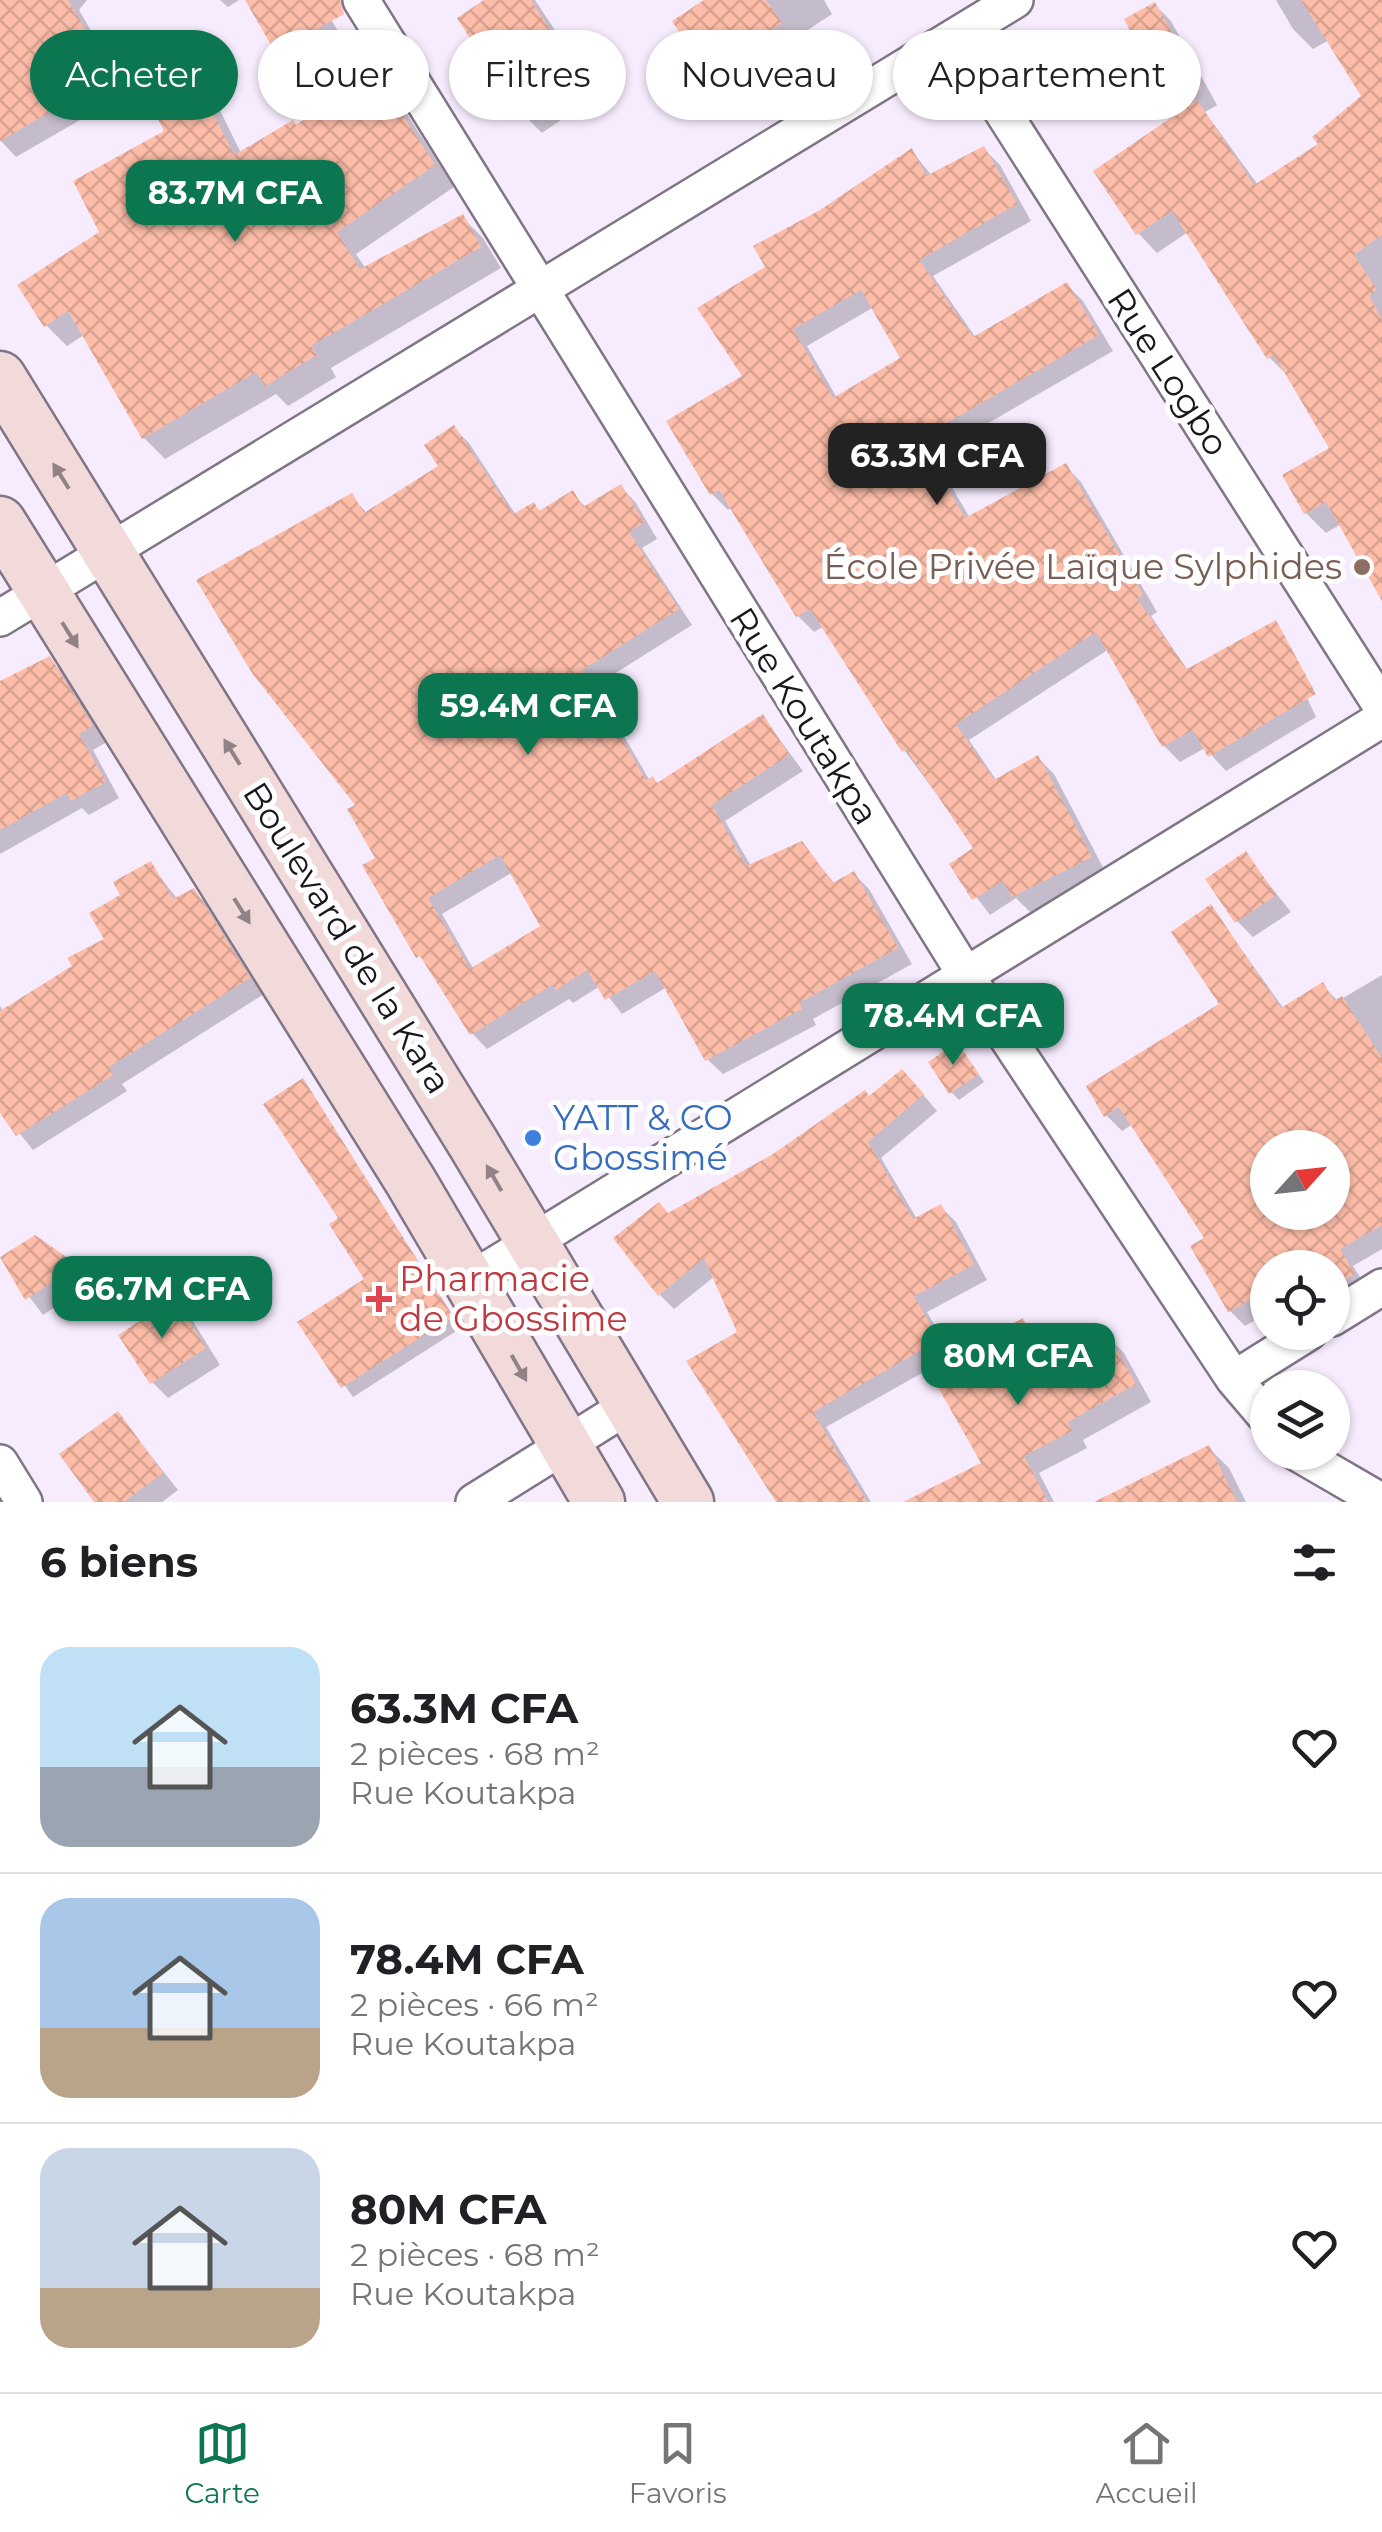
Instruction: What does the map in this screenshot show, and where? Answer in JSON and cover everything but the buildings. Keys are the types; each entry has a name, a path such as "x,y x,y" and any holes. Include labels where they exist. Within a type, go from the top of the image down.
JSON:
{"main road":[{"name":"Boulevard de la Kara","path":"0,378 688,1502"},
{"path":"0,522 469,1281 599,1502"}],"street":[{"name":"Rue Koutakpa","path":"361,0 967,978 1250,1397"},
{"path":"966,30 1014,0"},
{"path":"0,618 893,75"},
{"name":"Rue Logbo","path":"1008,120 1382,707"},
{"path":"469,1281 967,978 1382,719"},
{"path":"1350,1307 1382,1287"},
{"path":"1234,1379 1280,1350"},
{"path":"474,1502 628,1406"},
{"path":"0,1462 24,1502"},
{"path":"1327,1470 1382,1502"}],"place":[{"name":"École Privée Laïque Sylphides","path":"1362,567"},
{"name":"YATT & CO Gbossimé","path":"533,1138"},
{"name":"Pharmacie de Gbossime","path":"379,1299"}]}
